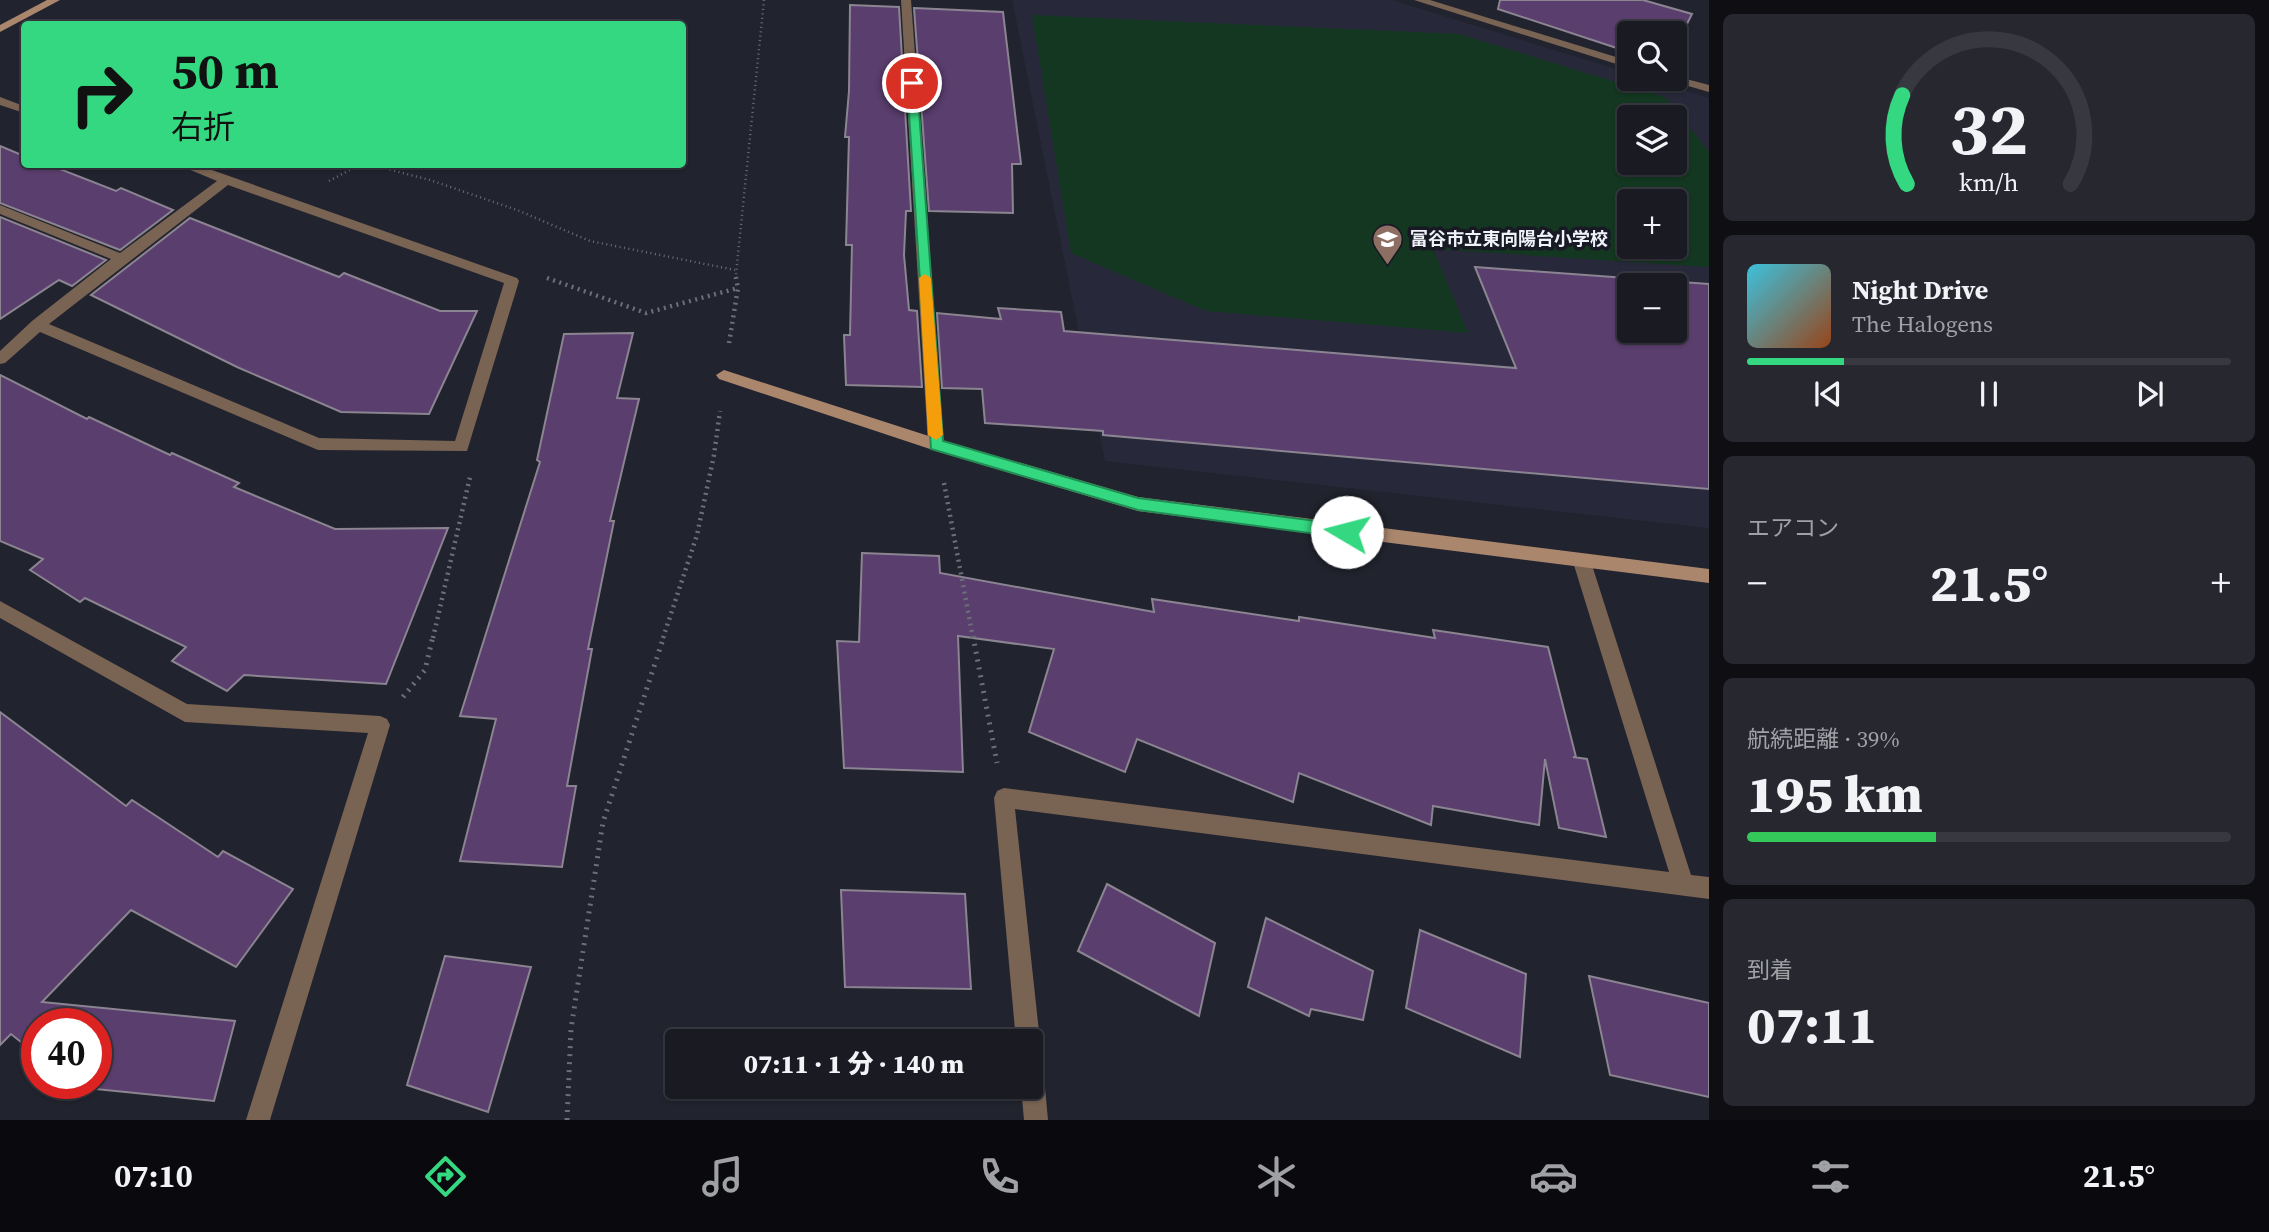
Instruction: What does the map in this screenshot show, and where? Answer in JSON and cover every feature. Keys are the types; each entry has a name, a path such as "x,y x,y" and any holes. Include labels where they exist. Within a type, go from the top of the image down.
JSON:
{"street":[{"path":"0,29 55,0"},
{"path":"906,0 936,445"},
{"path":"1419,0 1617,61"},
{"path":"1687,83 1709,89"},
{"path":"0,102 21,109"},
{"path":"37,325 318,444 461,447 512,281 193,168"},
{"path":"0,359 37,325 121,258 226,180"},
{"path":"0,209 121,258"},
{"path":"724,375 936,445 1138,504 1709,576"},
{"path":"1582,562 1683,884"},
{"path":"0,609 185,713 380,725 258,1120"},
{"path":"1027,1029 1004,798 1709,888"},
{"path":"1034,1099 1036,1120"}],"path":[{"path":"567,1120 572,1029 603,822 697,535 715,455 738,288 735,271 764,0"},
{"path":"321,187 354,168"},
{"path":"384,168 430,180 517,210 590,241 735,271"},
{"path":"547,278 646,313 738,288"},
{"path":"936,445 1004,798"},
{"path":"380,725 425,670 471,475 461,447"}],"shaded area":[{"name":"富谷市立東向陽台小学校","path":"1012,0 1392,0 1617,69 1617,91 1687,91 1709,98 1709,528 1105,461"}],"green space":[{"path":"1032,15 1459,34 1617,82 1617,91 1645,91 1665,97 1671,105 1617,105 1617,175 1687,175 1687,124 1709,152 1709,267 1433,249 1468,333 1206,311 1071,253"}],"building":[{"path":"1500,0 1643,0 1692,14 1687,24 1687,21 1617,21 1617,48 1498,9"},
{"path":"850,5 899,7 911,211 906,211 904,255 909,310 917,311 922,387 846,385 844,335 850,335 852,245 846,245 849,137 845,137 849,91"},
{"path":"914,8 1003,12 1021,164 1012,164 1013,213 929,211"},
{"path":"0,146 21,155 21,168 57,168 116,191 121,188 173,210 120,250 0,203"},
{"path":"0,217 106,260 72,286 59,280 0,319"},
{"path":"190,218 339,277 344,273 440,311 477,311 429,414 341,412 237,367 91,295"},
{"path":"1475,267 1617,277 1617,343 1687,343 1687,282 1709,284 1709,489 1103,435 1103,431 985,423 982,389 942,388 937,313 1001,319 998,308 1061,312 1064,331 1516,368"},
{"path":"633,333 617,398 639,399 610,521 614,521 588,649 592,649 567,786 576,786 562,867 460,861 496,719 460,716 540,462 537,460 564,334"},
{"path":"0,375 87,419 89,417 170,455 172,453 239,483 234,487 335,529 448,528 386,684 244,675 227,691 172,661 186,647 85,598 80,602 30,570 43,559 0,541"},
{"path":"862,553 939,556 940,573 1154,612 1152,599 1299,621 1299,617 1435,638 1433,630 1548,647 1576,757 1573,757 1587,759 1606,837 1559,828 1545,759 1539,825 1433,806 1431,825 1299,773 1293,802 1137,739 1125,772 1029,732 1054,649 958,636 963,772 844,768 837,641 859,642"},
{"path":"0,712 126,806 132,800 218,857 223,851 293,889 236,967 131,910 42,1002 103,1008 21,1008 21,1042 11,1034 0,1045"},
{"path":"1107,884 1215,943 1199,1016 1078,951"},
{"path":"841,890 965,894 971,989 845,987"},
{"path":"1266,918 1373,971 1363,1020 1311,1009 1309,1016 1248,987"},
{"path":"1420,930 1526,974 1520,1057 1406,1008"},
{"path":"445,956 531,967 488,1112 407,1085"},
{"path":"1589,976 1709,1003 1709,1097 1610,1075"},
{"path":"112,1009 235,1021 214,1101 112,1091"}],"slow traffic":[{"path":"925,278 936,435"}],"place":[{"name":"富谷市立東向陽台小学校","path":"1387,266"}],"route":[{"path":"912,83 936,445 1138,504 1347,532"}]}
